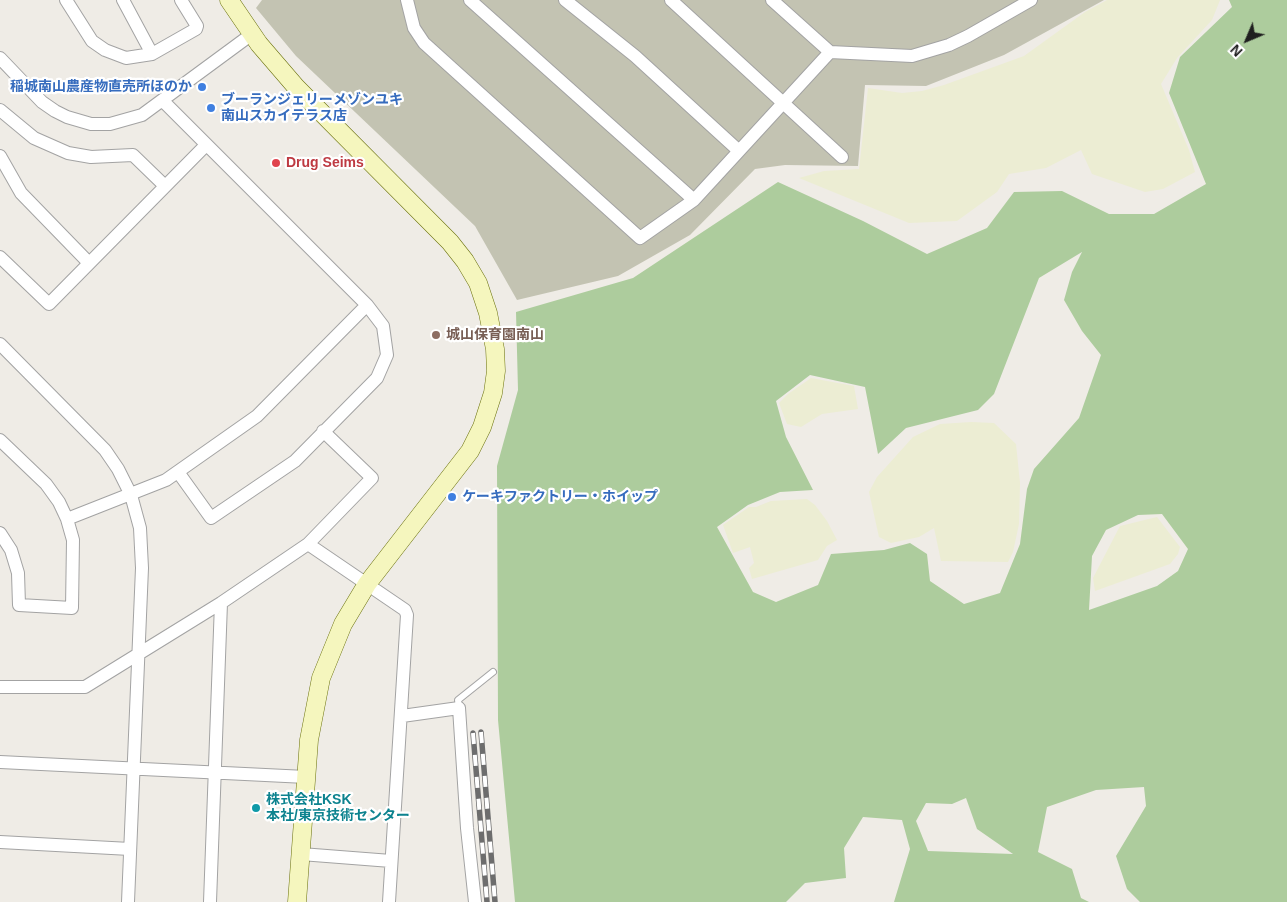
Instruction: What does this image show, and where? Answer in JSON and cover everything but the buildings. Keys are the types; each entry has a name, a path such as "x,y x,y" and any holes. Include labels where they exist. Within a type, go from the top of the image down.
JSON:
{"street":[{"path":"66,0 92,41 105,50 126,58 152,54 196,29 182,0"},
{"path":"122,0 152,54"},
{"path":"229,0 252,34 296,88 450,242 478,284 488,312 496,371 493,393 482,427 470,451 455,474 367,584 343,624 321,678 313,709 297,902"},
{"path":"407,0 414,28 424,43 640,238 694,200 830,52"},
{"path":"470,0 694,200"},
{"path":"671,0 842,157"},
{"path":"772,0 830,52 912,56 962,39 1031,0"},
{"path":"570,2 635,56 739,151"},
{"path":"0,58 49,107 67,117 91,124 110,124 142,115 252,34"},
{"path":"163,101 367,305 383,326 387,355 377,378 295,461 211,518 178,472"},
{"path":"0,110 34,138 68,153 91,157 133,155 165,186"},
{"path":"0,257 49,304 206,145"},
{"path":"0,156 21,194 89,263"},
{"path":"66,519 166,480 257,416 367,305"},
{"path":"0,344 105,450 118,469 131,495 140,528 142,568 128,902"},
{"path":"0,687 85,688 221,603 308,544 372,478 323,431"},
{"path":"0,440 46,484 59,502 73,540 72,608 19,605 18,573 11,550 0,533"},
{"path":"308,544 405,610 407,615 389,902"},
{"path":"210,902 221,603"},
{"path":"402,716 458,708 466,828 474,902"},
{"path":"0,762 306,777"},
{"path":"0,842 130,849"},
{"path":"301,854 391,861"}],"lane":[{"path":"458,708 458,700 493,672"}],"shaded area":[{"path":"262,0 1104,0 1004,55 926,86 865,85 858,166 785,165 755,169 690,235 618,276 517,300 475,226 296,56 256,8"},
{"path":"1107,0 1220,0 1212,20 1177,58 1161,84 1189,150 1195,172 1163,189 1145,192 1092,174 1081,150 1046,168 1009,174 997,192 957,221 909,223 799,178 824,171 859,169 868,88 902,93 922,91 1024,56 1085,12"},
{"path":"811,378 854,386 858,409 822,414 801,427 787,424 779,403 788,394"},
{"path":"994,423 1016,444 1020,483 1019,524 1013,552 1008,562 941,561 934,528 919,537 891,543 879,537 869,492 877,477 913,437 940,424"},
{"path":"807,499 815,505 827,521 837,540 827,546 818,560 752,579 749,568 754,563 750,547 733,553 723,525 749,507 756,507 771,501"},
{"path":"1157,517 1180,547 1178,554 1170,564 1095,591 1093,578 1120,526"}],"green space":[{"path":"1229,0 1287,0 1287,902 1140,902 1127,889 1116,856 1146,806 1144,787 1096,790 1047,807 1038,852 1072,869 1081,898 1089,902 894,902 910,849 902,820 863,817 844,848 846,878 805,883 786,902 515,902 498,720 497,466 518,390 516,312 633,278 778,182 863,221 927,254 987,228 1014,192 1062,191 1109,214 1154,214 1206,184 1169,93 1180,57 1232,7","holes":["1082,252 1072,272 1064,300 1082,331 1101,355 1079,418 1034,469 1027,489 1020,544 1000,593 964,604 930,581 927,554 910,543 884,550 831,554 818,585 776,602 753,592 717,527 748,505 780,492 813,490 786,437 776,401 810,375 865,387 878,454 906,428 978,410 994,394 1039,278","1162,514 1188,549 1178,571 1157,586 1089,610 1092,556 1106,530 1138,515","966,798 977,829 1013,854 928,851 916,821 926,803 952,804"]}],"railway":[{"path":"481,732 495,902"},
{"path":"473,733 487,902"}],"place":[{"name":"稲城南山農産物直売所ほのか","path":"202,87"},
{"name":"ブーランジェリーメゾンユキ 南山スカイテラス店","path":"211,108"},
{"name":"Drug Seims","path":"276,163"},
{"name":"城山保育園南山","path":"436,335"},
{"name":"ケーキファクトリー・ホイップ","path":"452,497"},
{"name":"株式会社KSK 本社/東京技術センター","path":"256,808"}]}
